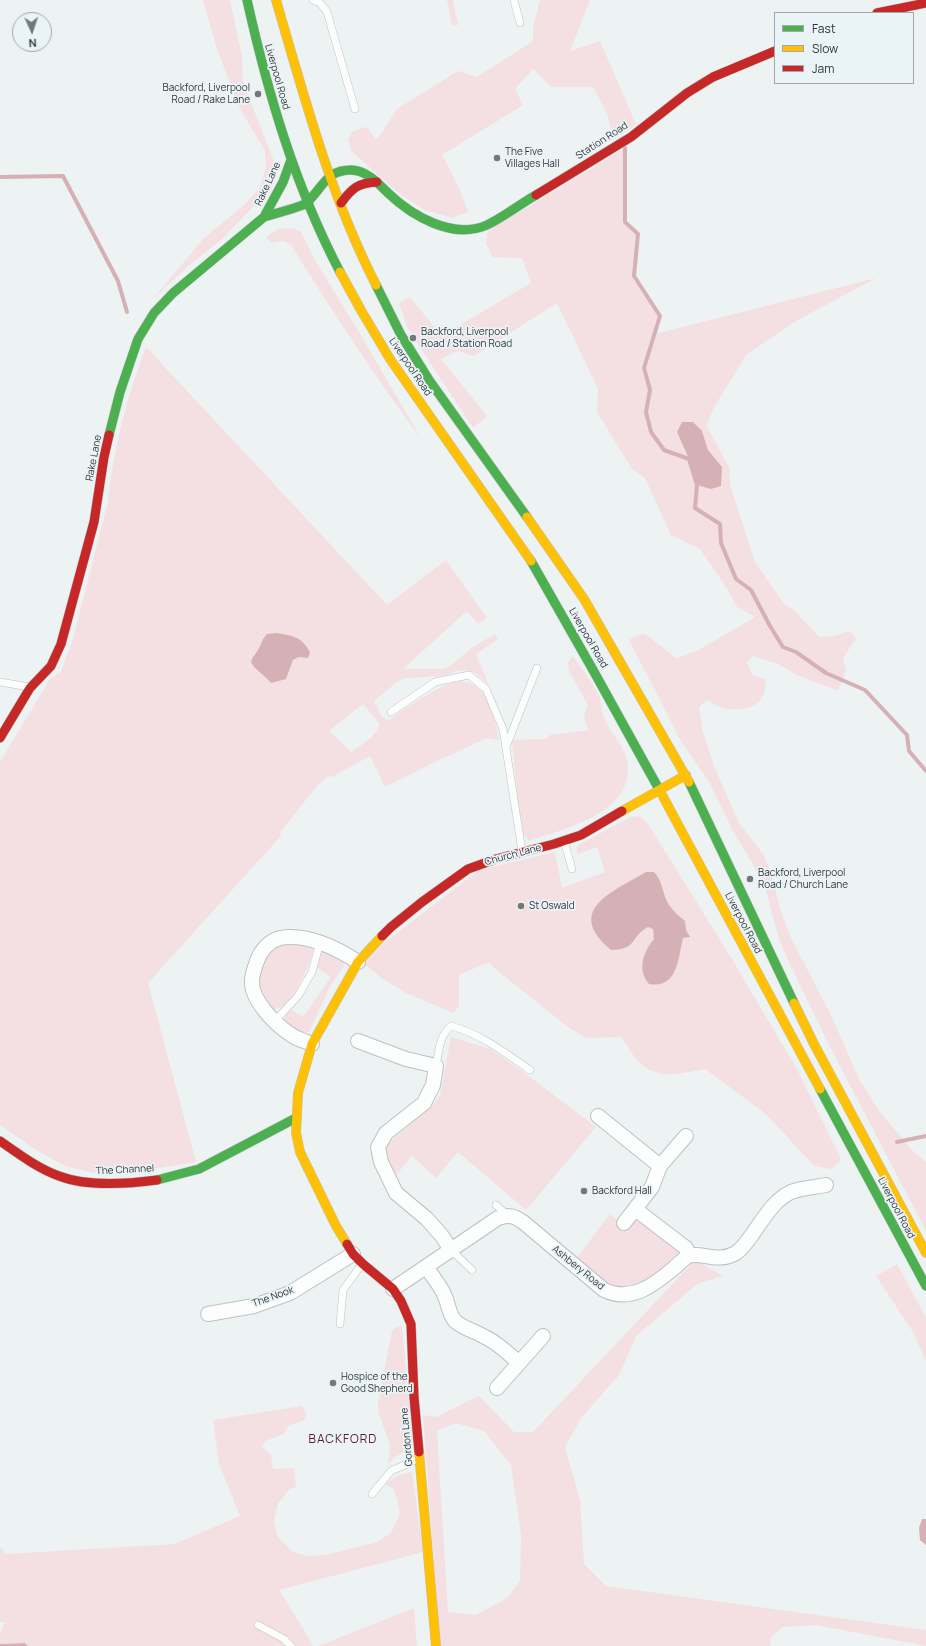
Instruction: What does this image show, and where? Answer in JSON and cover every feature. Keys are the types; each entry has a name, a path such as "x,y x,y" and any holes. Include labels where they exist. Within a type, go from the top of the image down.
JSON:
{"main road":[{"name":"Liverpool Road","path":"248,0 271,97 291,160 308,203 333,258 367,321 391,360 495,508 532,564 604,687 926,1286"},
{"name":"Liverpool Road","path":"276,0 305,99 330,175 364,262 401,335 429,380 471,437 584,599 686,775 814,1044 926,1253"},
{"path":"882,12 926,3"},
{"name":"Station Road","path":"330,175 339,171 361,171 377,182 396,200 420,218 445,226 465,230 486,225 631,137 687,93 713,77 774,51"},
{"name":"Rake Lane","path":"0,738 30,688 51,666 61,644 94,522 104,457 120,392 138,339 154,313 173,293 264,217 283,182 291,160"},
{"path":"308,203 330,175"},
{"path":"341,203 350,191 358,185 364,182 377,182"},
{"name":"Rake Lane","path":"264,217 308,203"},
{"name":"Church Lane","path":"296,1118 298,1093 312,1044 358,962 391,927 448,882 468,869 496,859 581,835 686,775"},
{"name":"The Channel","path":"0,1141 32,1163 60,1176 88,1183 156,1180 199,1169 296,1118"},
{"name":"Gordon Lane","path":"296,1118 296,1133 300,1152 336,1226 358,1259 393,1289 402,1301 411,1324 414,1397 436,1646"}],"street":[{"path":"312,1044 291,1035 261,1006 254,994 252,982 260,954 267,944 280,938 296,938 320,942 341,951 358,962"},
{"path":"358,1041 406,1059 436,1066 433,1085 424,1103 386,1133 378,1147 381,1162 396,1193 427,1219 442,1236 451,1250"},
{"path":"598,1116 660,1166"},
{"path":"624,1223 652,1187 660,1166 686,1136"},
{"path":"635,1209 686,1248 689,1256 717,1258 737,1252 745,1244 772,1206 790,1192 826,1185"},
{"path":"393,1289 498,1218 507,1215"},
{"name":"Ashbery Road","path":"507,1215 515,1216 604,1290 613,1295 623,1296 643,1290 689,1256"},
{"name":"The Nook","path":"208,1314 254,1306 290,1293 358,1259"},
{"path":"426,1267 438,1284 446,1299 451,1315 456,1322 497,1344 519,1363"},
{"path":"498,1388 543,1336"}],"lane":[{"path":"313,0 320,4 327,12 355,109"},
{"path":"514,0 520,23"},
{"path":"506,747 537,668"},
{"path":"391,712 435,682 470,675 486,689 503,729 522,852"},
{"path":"0,682 30,688"},
{"path":"564,841 572,869"},
{"path":"275,1021 298,996 312,972 320,942"},
{"path":"436,1066 440,1041 451,1026 484,1038 530,1070"},
{"path":"496,1205 507,1215"},
{"path":"451,1250 472,1270"},
{"path":"340,1324 343,1290 358,1259"},
{"path":"372,1494 391,1471 420,1458"},
{"path":"258,1625 284,1639 291,1646"}],"shaded area":[{"path":"203,0 230,0 242,57 243,82 273,159 276,178 269,193 220,241 188,266 153,299 203,239 244,205 260,187 266,168 265,151 240,109 217,49"},
{"path":"447,0 453,0 458,25 452,25"},
{"path":"540,0 590,0 570,51 600,41 636,124 613,139 607,113 593,87 551,87 533,69 515,89 523,105 442,155 460,190 468,212 452,218 425,210 401,195 351,150 348,140 353,131 367,127 376,140 397,109 458,71 477,77 533,41 533,27"},
{"path":"625,148 625,222 638,234 634,276 660,316 655,334 876,278 796,321 746,355 716,404 706,425 729,467 730,485 755,562 784,604 794,610 819,637 834,636 850,631 856,638 843,658 846,671 838,691 797,675 778,664 753,656 747,662 752,675 765,679 764,694 761,699 751,706 737,709 727,709 707,700 699,707 703,732 714,766 739,823 763,854 771,872 781,912 791,938 831,1015 860,1081 880,1112 913,1151 926,1162 926,1231 827,1041 788,960 778,936 765,886 733,831 709,782 681,741 629,640 637,635 645,634 676,658 697,651 755,617 737,607 726,587 700,549 671,535 645,478 632,469 597,412 598,389 557,303 474,356 457,351 441,359 487,416 473,428 408,329 399,303 410,297 439,333 453,329 531,283 522,258 493,257 486,244 488,231","holes":["702,431 708,450 722,467 689,459 677,432"]},
{"path":"292,228 300,231 316,262 422,440 355,344 291,245 283,241 271,243 266,237 278,229"},
{"path":"146,347 387,605 446,560 487,618 478,624 467,611 403,669 447,668 473,647 495,634 498,639 476,654 495,700 486,682 477,674 466,670 457,671 443,676 407,678 398,681 374,701 382,717 388,721 429,693 454,682 466,682 478,688 487,698 494,716 499,740 487,738 385,787 370,756 332,777 328,776 317,786 281,831 280,837 148,983 196,1162 127,1173 95,1173 65,1166 33,1148 0,1125 0,762 50,679 61,672 73,639 108,502 117,443 139,366","holes":["260,648 308,658 299,657 293,660 286,679 266,677 256,671 253,655","363,704 380,724 372,737 351,752 329,731"]},
{"path":"682,422 693,422 702,431 708,450 722,467 721,486 711,489 697,485 689,459 677,432"},
{"path":"276,633 300,640 310,652 308,658 299,657 293,660 286,679 271,683 256,669 251,662 267,634"},
{"path":"573,656 598,694 601,701 603,715 622,747 626,757 627,776 622,792 611,804 597,815 562,830 529,841 523,834 517,795 512,740 546,739 550,735 589,730 584,718 588,705 569,671 568,662"},
{"path":"632,816 641,817 648,824 724,946 797,1069 841,1159 832,1169 814,1166 766,1114 705,1069 679,1074 662,1074 654,1072 646,1068 636,1059 621,1037 587,1038 568,1027 494,968 489,962 459,975 459,1006 454,1013 406,993 383,979 364,964 384,943 479,870 555,852 562,888 605,872 597,847 577,854 577,846"},
{"path":"646,872 654,872 657,876 669,905 685,921 686,930 690,937 683,938 678,963 671,977 666,982 659,984 649,984 645,979 642,967 644,955 654,939 653,929 648,927 642,931 626,948 611,950 598,936 592,924 592,913 598,904 620,887"},
{"path":"293,943 307,945 313,950 309,964 297,988 287,1002 279,1008 268,1009 256,979 262,961 275,946"},
{"path":"326,948 343,960 344,966 331,985 309,1032 299,1033 285,1023 285,1017 291,1010 303,1017 331,977 316,967 321,953"},
{"path":"451,1037 490,1049 522,1071 596,1127 526,1210 458,1152 436,1178 412,1156 396,1175 385,1158 385,1148 393,1139 433,1105 440,1095"},
{"path":"610,1214 627,1228 633,1221 641,1220 680,1252 657,1272 638,1285 619,1289 610,1286 576,1259"},
{"path":"695,1260 723,1276 697,1284 636,1336 619,1375 581,1418 565,1447 580,1500 584,1564 606,1586 926,1630 926,1646 816,1625 783,1627 771,1637 770,1646 440,1646 423,1415 436,1417 479,1396 514,1432 533,1432","holes":["456,1423 484,1431 511,1465 521,1535 520,1581 507,1598 476,1615 448,1612 437,1431"]},
{"path":"897,1264 926,1318 926,1361 913,1332 876,1276"},
{"path":"402,1326 413,1447 395,1457 388,1464 390,1445 379,1414 378,1403 392,1331 396,1327"},
{"path":"302,1406 307,1415 303,1421 289,1425 284,1434 265,1441 262,1447 271,1455 273,1469 294,1468 296,1487 290,1489 278,1503 274,1521 278,1537 293,1552 307,1556 325,1555 377,1542 391,1533 400,1514 393,1488 385,1485 397,1476 412,1472 423,1552 279,1590 313,1646 28,1646 25,1643 0,1644 0,1633 5,1622 0,1622 0,1547 6,1554 175,1544 240,1516 219,1464 213,1420"},
{"path":"922,1519 926,1519 926,1545 920,1540 919,1528"},
{"path":"414,1608 417,1646 318,1646"},
{"path":"25,1643 28,1646 0,1646 0,1644"}],"waterway":[{"path":"625,148 625,222 638,234 634,276 660,316 644,368 650,390 646,412 651,432 664,450 689,459 697,485 695,508 720,524 721,543 736,579 751,590 783,647 796,652 826,673 865,690 907,735 909,751 926,771"},
{"path":"0,177 63,176 118,281 127,312"},
{"path":"897,1142 926,1136"}],"traffic: fast":[{"path":"247,0 264,70 284,139 309,206 340,272"},
{"path":"109,435 120,392 138,339 154,313 173,293 264,217 283,182 291,160"},
{"path":"264,217 304,205 333,175 338,172 351,170 362,172 376,181 398,202 421,217 447,228 461,230 474,229 487,225 536,195"},
{"path":"376,285 401,335 429,380 527,517"},
{"path":"531,561 660,791"},
{"path":"689,782 794,1003"},
{"path":"820,1089 926,1286"},
{"path":"157,1180 199,1169 296,1118"}],"traffic: slow":[{"path":"276,0 319,145 345,216 376,285"},
{"path":"340,272 390,359 531,561"},
{"path":"527,517 584,599 689,782"},
{"path":"622,811 686,775"},
{"path":"660,791 820,1089"},
{"path":"347,1244 336,1226 300,1152 296,1133 298,1093 312,1044 358,962 382,936"},
{"path":"794,1003 814,1044 926,1253"},
{"path":"419,1452 436,1646"}],"traffic: jam":[{"path":"882,12 926,3"},
{"path":"536,195 631,137 687,93 713,77 774,51"},
{"path":"341,203 356,187 377,182"},
{"path":"0,738 30,688 51,666 61,644 94,522 109,435"},
{"path":"382,936 422,902 468,869 496,859 554,844 581,835 622,811"},
{"path":"0,1141 43,1169 59,1176 82,1182 107,1184 157,1180"},
{"path":"347,1244 353,1254 363,1264 393,1289 401,1301 411,1324 414,1397 419,1452"}],"place":[{"name":"Backford, Liverpool Road / Rake Lane","path":"258,94"},
{"name":"The Five Villages Hall","path":"497,158"},
{"name":"Backford, Liverpool Road / Station Road","path":"413,338"},
{"name":"Backford, Liverpool Road / Church Lane","path":"750,879"},
{"name":"St Oswald","path":"521,906"},
{"name":"Backford Hall","path":"584,1191"},
{"name":"Hospice of the Good Shepherd","path":"333,1383"}],"district":[{"name":"BACKFORD","path":"343,1440"}]}
